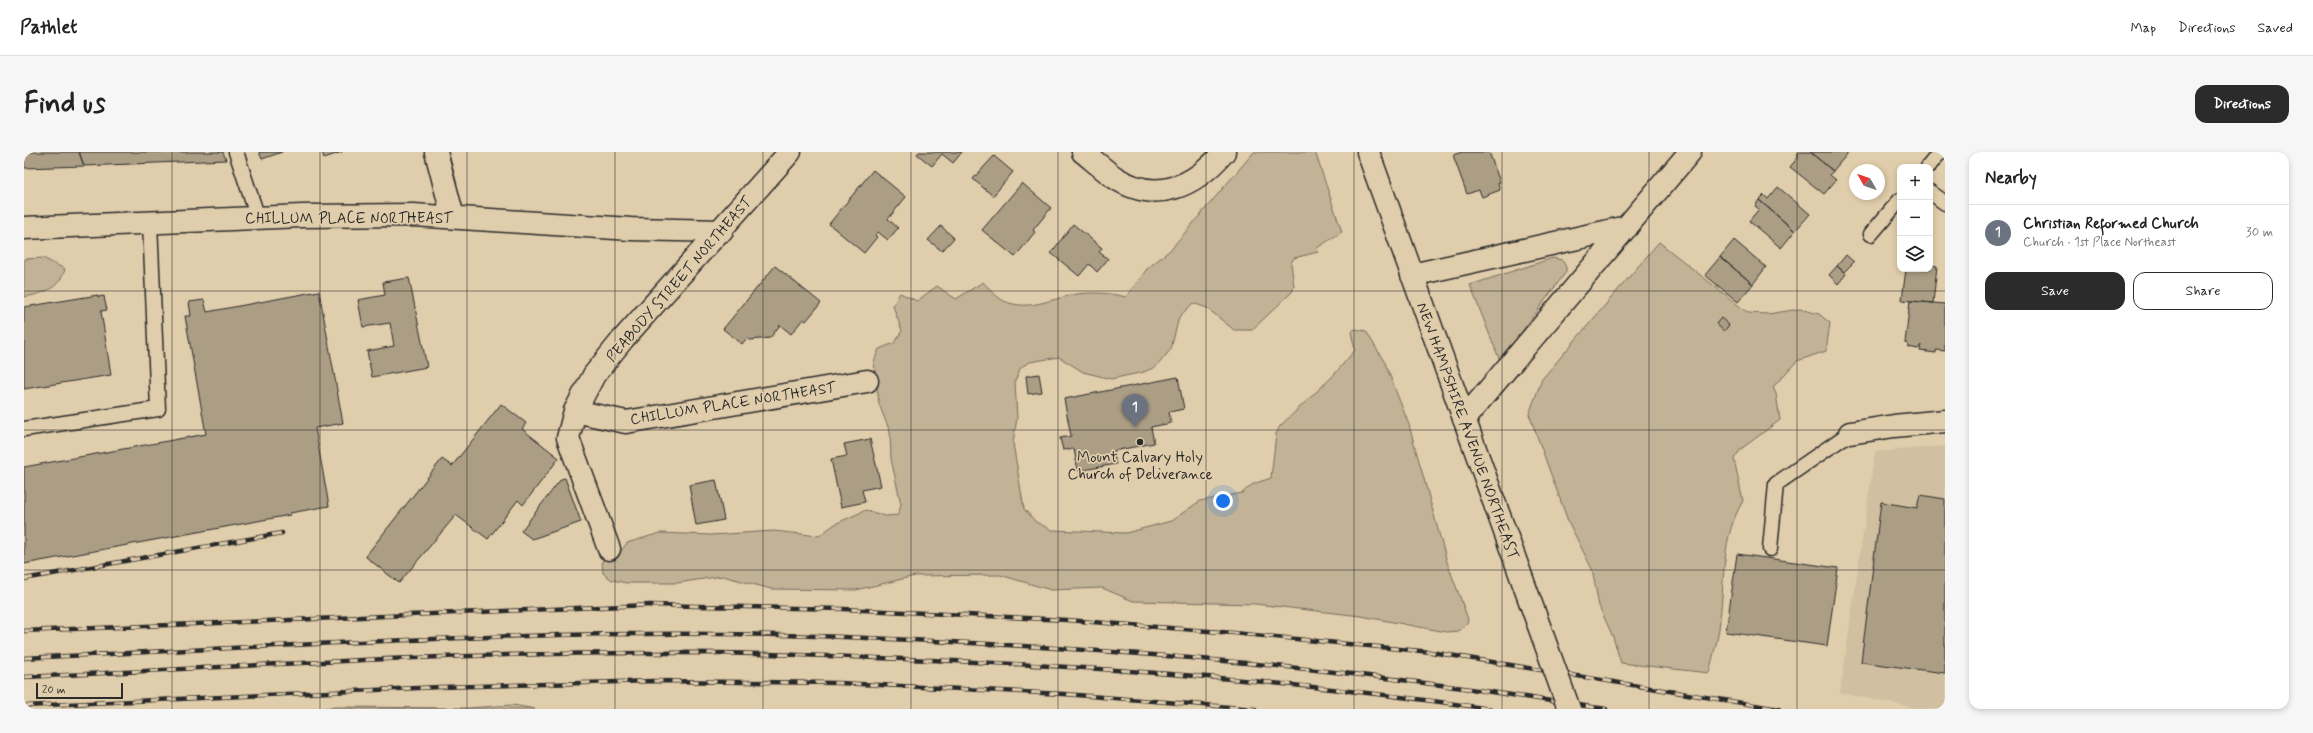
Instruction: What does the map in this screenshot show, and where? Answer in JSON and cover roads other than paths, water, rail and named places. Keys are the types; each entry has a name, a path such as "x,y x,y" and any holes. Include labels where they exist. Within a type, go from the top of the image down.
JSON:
{"street":[{"path":"436,152 453,217"},
{"name":"PEABODY STREET NORTHEAST","path":"609,549 568,438 575,411 594,375 623,339 722,231 790,152"},
{"path":"1082,152 1115,177 1126,183 1153,190 1177,188 1194,180 1224,152"},
{"name":"NEW HAMPSHIRE AVENUE NORTHEAST","path":"1368,152 1569,709"},
{"path":"1464,420 1690,152"},
{"name":"CHILLUM PLACE NORTHEAST","path":"24,228 258,218 405,215 631,229 722,231"},
{"path":"1412,275 1627,227"},
{"name":"CHILLUM PLACE NORTHEAST","path":"575,411 626,422 867,381"},
{"path":"1850,433 1894,426 1945,421"}],"lane":[{"path":"236,152 258,218"},
{"path":"1930,164 1940,152"},
{"path":"1933,194 1945,203"},
{"path":"1871,234 1897,204"},
{"path":"24,429 158,409 150,223"},
{"path":"1770,548 1776,484 1850,433"}],"railway":[{"path":"24,579 282,533"},
{"path":"24,631 650,605 843,609 1067,620 1234,633 1431,652 1779,709"},
{"path":"24,658 331,643 537,636 742,634 844,637 991,644 1212,660 1359,675 1606,709"},
{"path":"24,677 338,661 494,655 651,653 765,654 1021,664 1223,678 1290,684 1491,709"},
{"path":"24,706 440,687 653,681 839,683 1064,694 1255,709"}],"place":[{"name":"Christian Reformed Church","path":"1135,427"},
{"name":"Mount Calvary Holy Church of Deliverance","path":"1140,442"}]}
